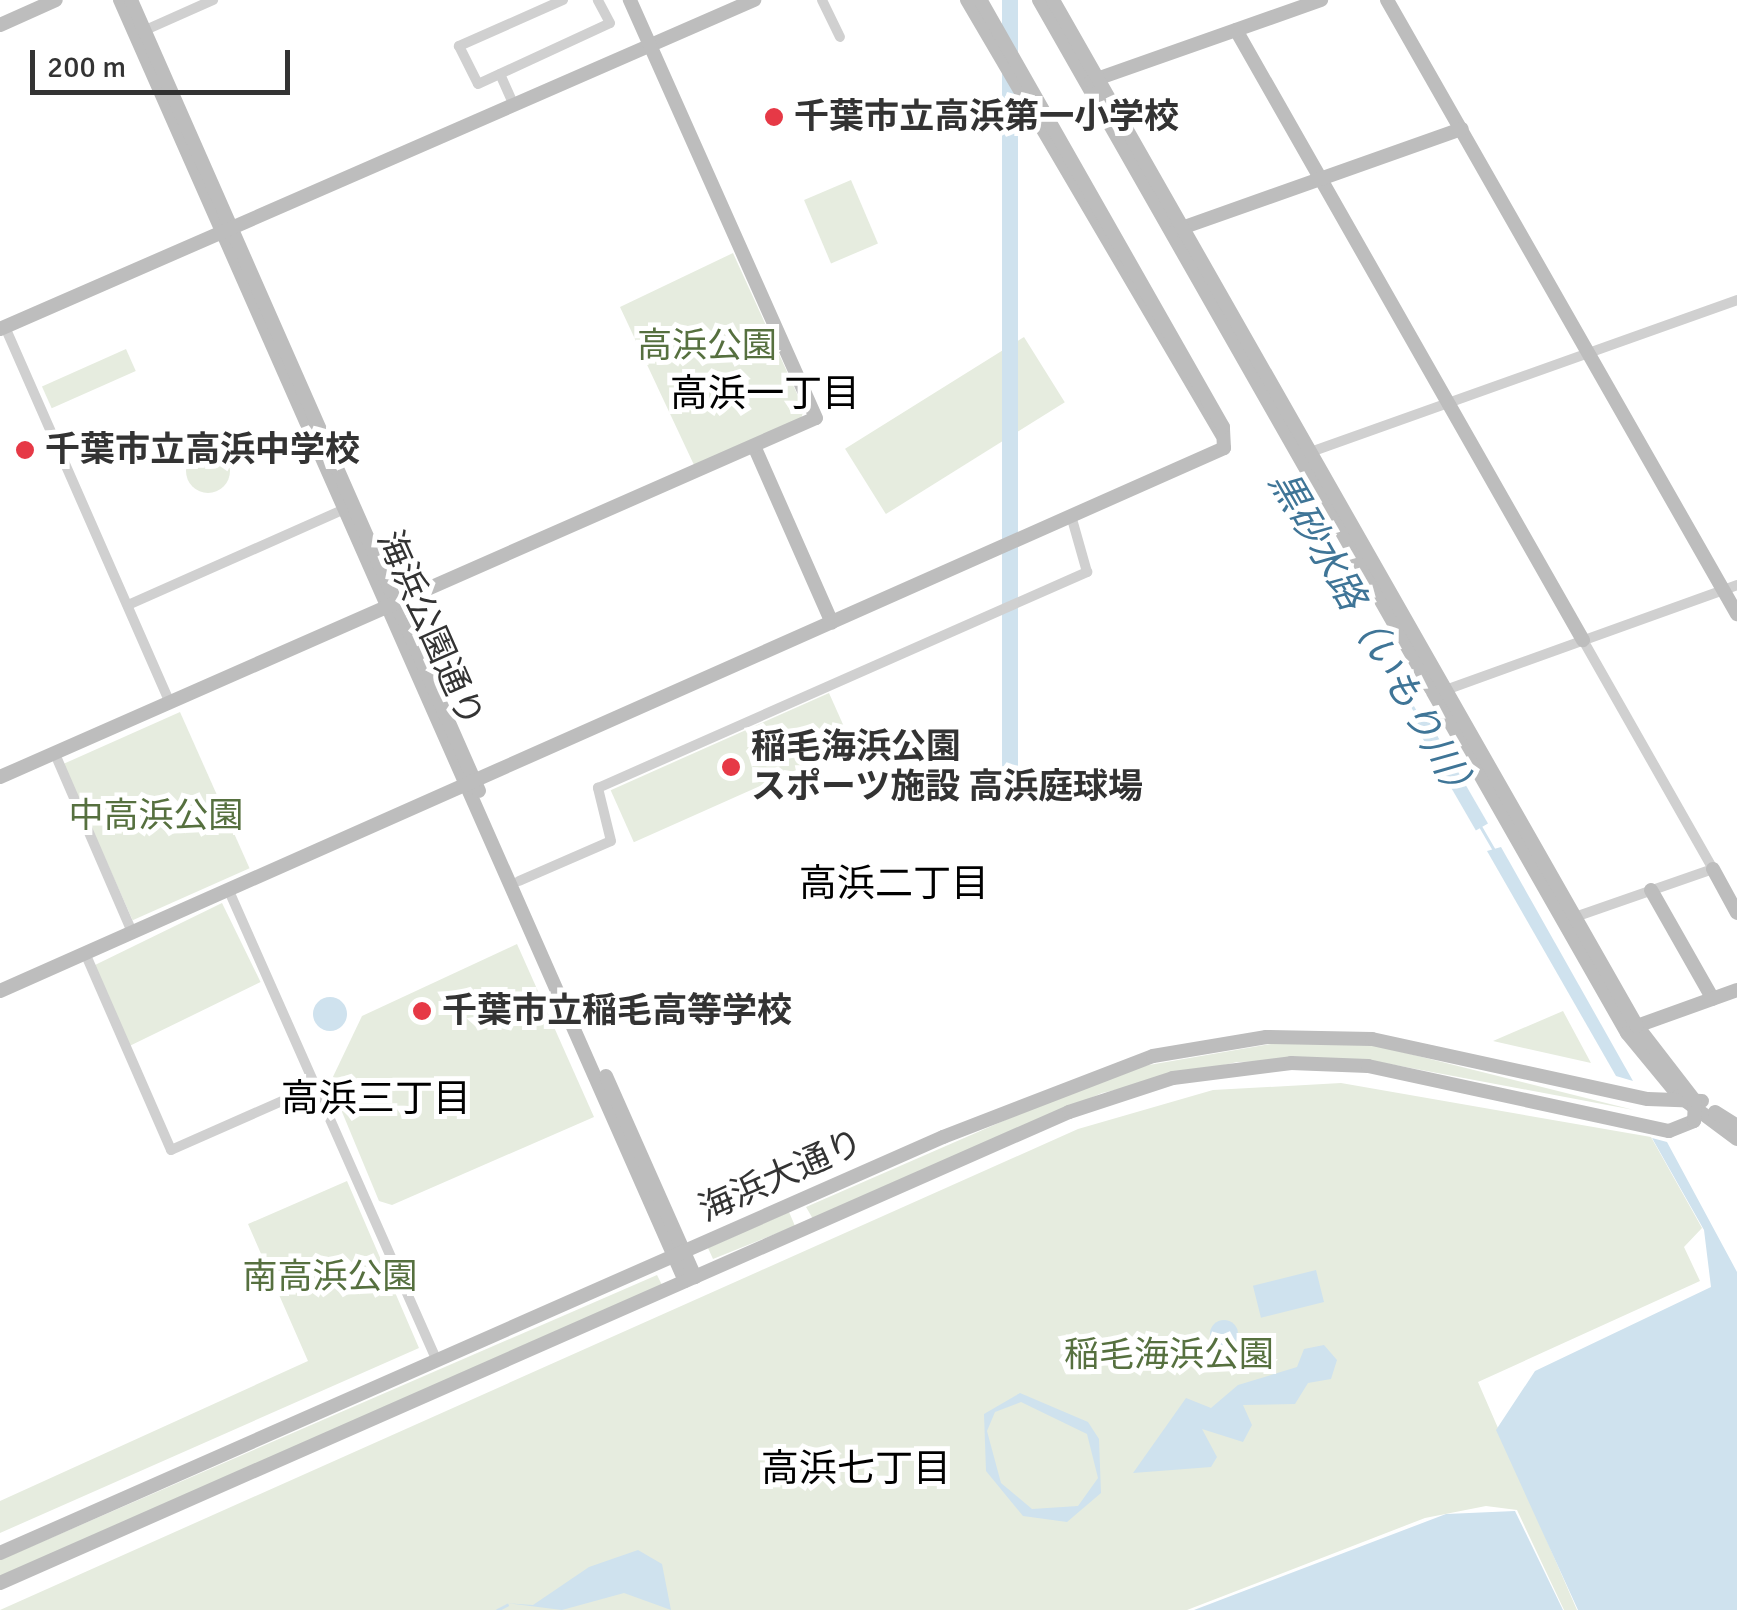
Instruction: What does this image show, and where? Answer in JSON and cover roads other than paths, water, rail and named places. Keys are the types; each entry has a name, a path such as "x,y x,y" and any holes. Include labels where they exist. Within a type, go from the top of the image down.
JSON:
{"street":[{"path":"0,25 56,0"},
{"name":"海浜公園通り","path":"120,0 140,32"},
{"name":"海浜公園通り","path":"131,0 140,32 690,1279"},
{"path":"140,32 213,0"},
{"path":"563,0 460,46 478,84 610,23 598,0"},
{"path":"0,777 816,418 630,0"},
{"path":"170,702 2,328 754,0"},
{"path":"822,0 840,37"},
{"path":"967,0 1222,435"},
{"path":"0,991 1210,458 1224,448 1222,435 980,0"},
{"path":"1038,0 1091,81 1305,454 1638,1048 1650,1085 1624,1094"},
{"path":"1052,0 1091,81"},
{"path":"1091,81 1322,0"},
{"path":"1387,0 1590,354 1730,587 1737,614"},
{"path":"1236,30 1737,914"},
{"path":"500,74 514,106"},
{"path":"1176,230 1462,129"},
{"name":"海浜公園通り","path":"227,231 344,509 392,605"},
{"path":"1305,454 1737,300"},
{"path":"754,446 832,623"},
{"path":"128,605 344,509"},
{"path":"519,881 611,840 598,788 1087,572 1072,519"},
{"path":"1440,692 1730,587"},
{"path":"1440,692 1637,1026 1693,1100 1737,1126"},
{"path":"55,754 132,932"},
{"name":"海浜公園通り","path":"471,784 519,881 679,1254"},
{"path":"1575,918 1713,869"},
{"path":"1652,890 1713,999"},
{"path":"229,891 437,1361"},
{"path":"86,954 171,1150 316,1086"},
{"path":"1637,1026 1737,990"},
{"name":"海浜大通り","path":"0,1554 1086,1076 1233,1040 1399,1042 1624,1094 1693,1100"},
{"path":"1638,1048 1737,1139"},
{"name":"海浜大通り","path":"0,1583 1068,1112 1173,1078 1344,1064 1508,1092"},
{"path":"1508,1092 1664,1125 1681,1120 1693,1100"},
{"path":"1508,1092 1669,1131 1717,1124"},
{"path":"1691,1125 1693,1100"},
{"path":"796,1202 807,1227"}],"water":[{"path":"1002,0 1018,0 1018,797 1002,797"},
{"path":"1423,711 1488,824 1476,831 1411,718"},
{"path":"1501,847 1633,1081 1616,1076 1487,851"},
{"path":"330,997 342,1002 347,1014 342,1026 330,1031 318,1026 313,1014 318,1002"},
{"path":"1652,1138 1667,1142 1737,1272 1737,1610 1578,1610 1496,1430 1535,1371 1711,1287 1704,1230"},
{"path":"1316,1270 1324,1302 1261,1318 1253,1286"},
{"path":"1224,1320 1234,1324 1238,1334 1234,1344 1224,1348 1214,1344 1210,1334 1214,1324"},
{"path":"1324,1345 1337,1360 1331,1379 1308,1383 1295,1404 1243,1405 1252,1425 1243,1442 1202,1429 1217,1457 1211,1467 1133,1473 1186,1398 1211,1408 1238,1385 1297,1367 1304,1349"},
{"path":"1020,1393 1088,1422 1099,1439 1101,1493 1067,1522 1023,1516 986,1471 984,1414","holes":["1021,1402 1087,1434 1098,1478 1078,1506 1032,1509 1001,1483 987,1431 995,1412"]},
{"path":"1515,1511 1563,1610 1194,1610 1446,1514"},
{"path":"638,1550 662,1564 671,1610 624,1593 562,1610 506,1603 533,1605 589,1567"}],"waterway":[{"name":"黒砂水路（いもり川）","path":"1402,688 1418,716"},
{"name":"黒砂水路（いもり川）","path":"1481,827 1495,851"},
{"path":"497,1610 507,1605"}],"place":[{"name":"千葉市立高浜第一小学校","path":"774,117"},
{"name":"千葉市立高浜中学校","path":"25,450"},
{"name":"稲毛海浜公園 スポーツ施設 高浜庭球場","path":"731,767"},
{"name":"千葉市立稲毛高等学校","path":"422,1011"}],"district":[{"name":"高浜一丁目","path":"765,394"},
{"name":"高浜二丁目","path":"894,884"},
{"name":"高浜三丁目","path":"376,1099"},
{"name":"高浜七丁目","path":"856,1469"}],"park label":[{"name":"高浜公園","path":"707,346"},
{"name":"中高浜公園","path":"156,816"},
{"name":"南高浜公園","path":"330,1277"},
{"name":"稲毛海浜公園","path":"1169,1355"}]}
